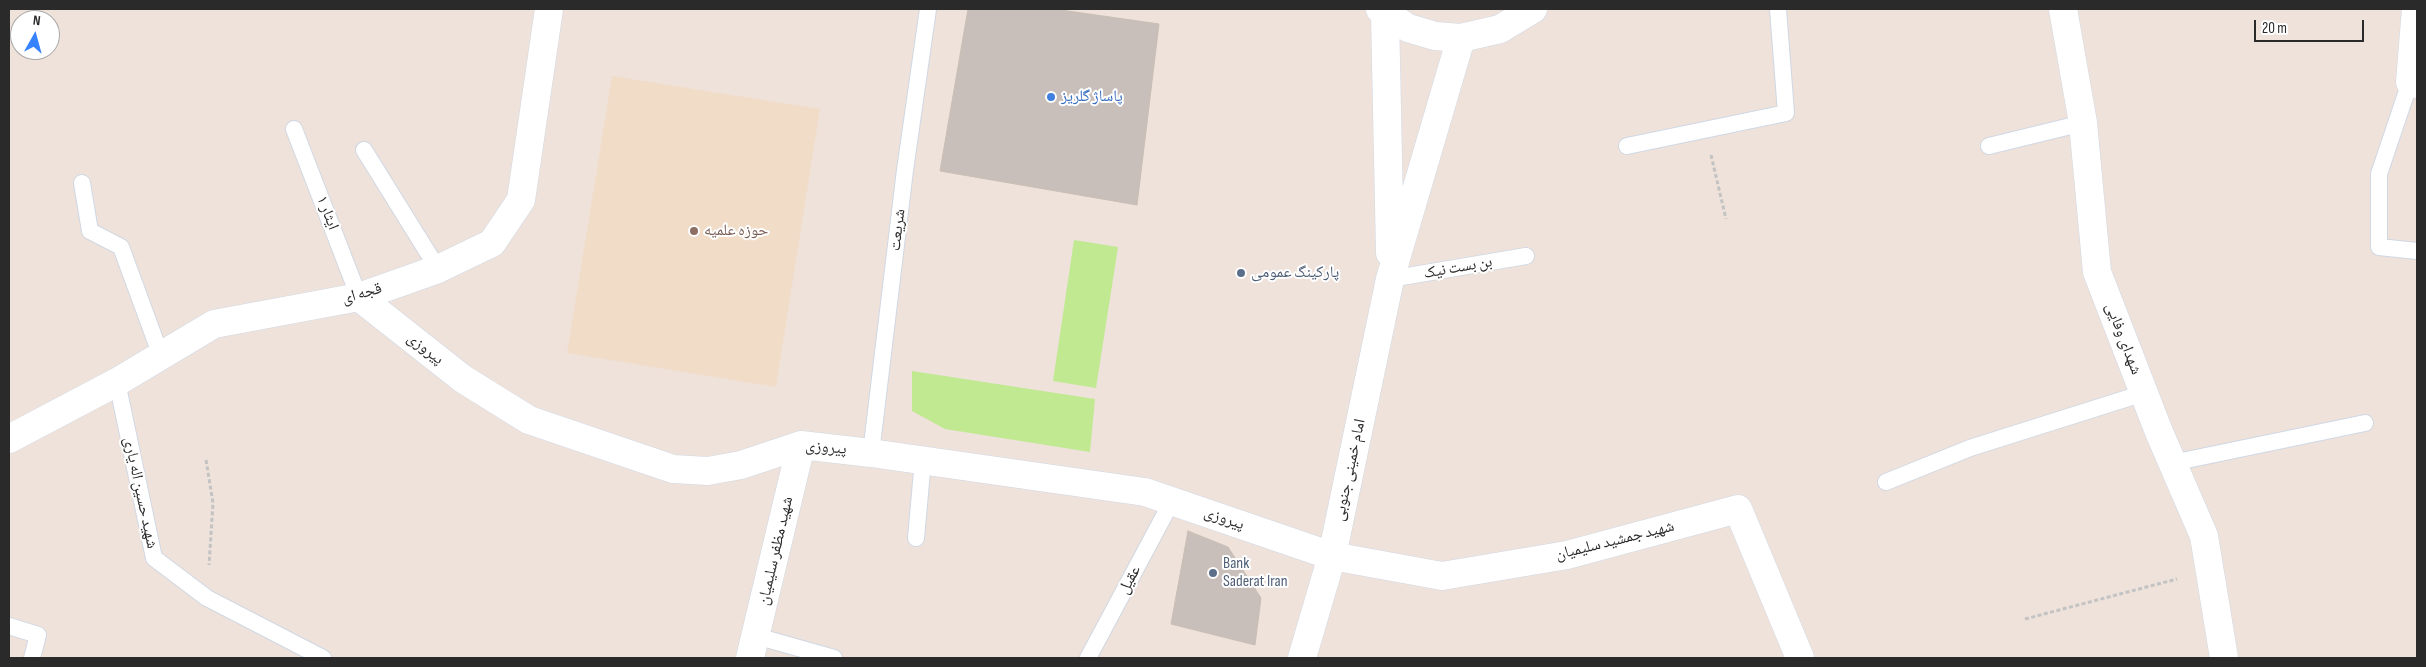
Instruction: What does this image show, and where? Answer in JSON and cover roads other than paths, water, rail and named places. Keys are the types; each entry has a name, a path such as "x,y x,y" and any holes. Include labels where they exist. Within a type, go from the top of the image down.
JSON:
{"street":[{"name":"قجه ای","path":"9,439 117,382 214,324 359,297 438,269 492,243 521,200 549,9"},
{"path":"1382,12 1408,28 1434,36 1462,38 1500,29 1533,9"},
{"name":"شهدای وفایی","path":"2063,9 2083,123 2097,272 2172,463 2204,536 2224,658"},
{"path":"2414,83 2416,9"},
{"path":"1382,12 1390,279"},
{"path":"1390,279 1462,38"},
{"name":"امام خمینی جنوبی","path":"1302,658 1332,556 1390,279"},
{"name":"پیروزی","path":"359,297 463,379 529,420 673,469 708,471 741,465 801,445 871,452 1145,492 1332,556"},
{"name":"شهید مظفر سلیمیان","path":"753,647 801,445"},
{"name":"شهید جمشید سلیمیان","path":"1332,556 1442,576 1567,555 1738,509 1800,658"}],"lane":[{"name":"شریعت","path":"871,452 905,170 928,9"},
{"path":"1627,146 1786,113 1778,9"},
{"path":"2414,83 2379,174 2378,247 2417,251"},
{"path":"1989,146 2083,123"},
{"name":"ایثار ۱","path":"294,129 359,297"},
{"path":"364,150 438,269"},
{"path":"82,183 90,231 121,247 161,356"},
{"name":"بن بست نیک","path":"1390,279 1526,256"},
{"name":"شهید حسین اله یاری","path":"117,382 154,558 207,598 322,658"},
{"path":"1886,482 1970,448 2144,393"},
{"path":"2172,463 2365,423"},
{"path":"916,538 922,460"},
{"name":"عقیل","path":"1088,658 1172,501"},
{"path":"9,626 38,634 32,658"},
{"path":"753,647 834,658"}],"place":[{"name":"پاساژ گلریز","path":"1051,97"},
{"name":"حوزه علمیه","path":"694,231"},
{"name":"پارکینگ عمومی","path":"1241,273"},
{"name":"Bank Saderat Iran","path":"1213,573"}]}
